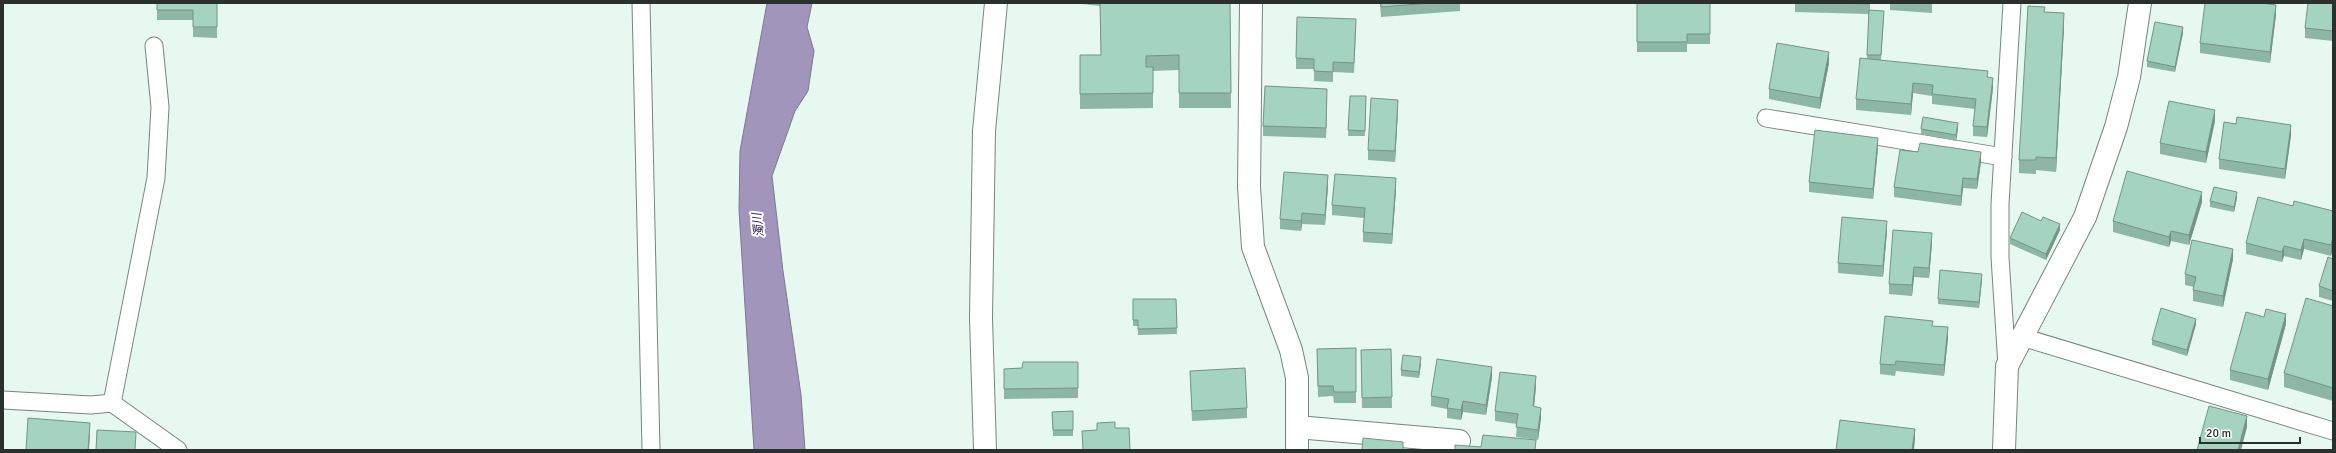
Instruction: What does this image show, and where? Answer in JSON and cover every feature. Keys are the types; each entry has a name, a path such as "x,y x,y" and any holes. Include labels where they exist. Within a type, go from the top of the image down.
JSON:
{"street":[{"path":"985,450 981,318 984,139 996,3"},
{"path":"1251,3 1249,187 1253,247 1291,350 1297,378 1297,450"},
{"path":"2004,450 2007,366 2085,217 2116,127 2127,84 2140,3"},
{"path":"1297,427 1459,441"}],"lane":[{"path":"641,3 651,450"},
{"path":"2007,366 2000,257 2003,157 2012,3"},
{"path":"112,403 156,178 160,107 154,46"},
{"path":"1766,118 2003,157"},
{"path":"2022,337 2333,431"},
{"path":"3,400 91,404 112,403 178,450"}],"water":[{"name":"濁川","path":"767,3 812,3 807,27 814,51 808,91 795,111 772,176 783,271 801,395 805,450 754,450 739,210 740,151"}],"building":[{"path":"157,3 217,3 217,27 193,27 193,10 157,10"},
{"path":"1100,3 1230,3 1231,93 1179,93 1179,55 1146,56 1146,67 1153,67 1153,93 1080,94 1080,55 1101,55"},
{"path":"1381,3 1430,3 1381,7"},
{"path":"1637,3 1710,3 1710,34 1687,34 1687,42 1637,42"},
{"path":"1833,3 1870,3 1870,4"},
{"path":"2205,3 2261,3 2276,5 2270,52 2200,43"},
{"path":"2308,3 2333,3 2333,31 2305,28"},
{"path":"2028,6 2045,7 2044,12 2064,13 2056,158 2036,157 2036,160 2019,160"},
{"path":"1869,10 1884,11 1881,55 1867,55"},
{"path":"1297,17 1356,19 1354,63 1333,62 1333,72 1314,71 1314,59 1296,58"},
{"path":"2155,22 2183,27 2175,67 2147,61"},
{"path":"1777,43 1829,52 1820,98 1769,89"},
{"path":"1860,58 1988,71 1987,77 1993,78 1987,127 1973,126 1976,99 1932,94 1933,85 1913,83 1911,104 1856,99"},
{"path":"1265,86 1327,89 1326,128 1263,126"},
{"path":"1350,96 1366,96 1365,131 1348,130"},
{"path":"1371,98 1398,100 1395,151 1368,150"},
{"path":"2169,101 2215,110 2206,152 2160,143"},
{"path":"1923,117 1958,123 1956,135 1921,129"},
{"path":"2237,117 2291,125 2285,169 2219,159 2224,122 2236,124"},
{"path":"1815,130 1878,138 1873,189 1809,182"},
{"path":"1920,143 1981,152 1977,179 1963,178 1961,196 1894,187 1900,150 1918,152"},
{"path":"2127,171 2202,192 2189,235 2171,231 2169,237 2113,221"},
{"path":"1284,172 1328,175 1325,215 1302,213 1301,221 1280,219"},
{"path":"1335,174 1396,178 1392,234 1363,232 1365,208 1332,205"},
{"path":"2214,187 2237,192 2234,207 2210,201"},
{"path":"2258,197 2293,206 2294,201 2333,211 2333,237 2331,245 2304,239 2301,250 2284,246 2282,252 2246,243"},
{"path":"2022,212 2041,221 2043,217 2060,224 2046,254 2010,238"},
{"path":"1842,217 1887,221 1883,266 1838,263"},
{"path":"1893,230 1932,233 1929,268 1914,267 1912,285 1889,284"},
{"path":"2192,240 2233,249 2223,296 2193,290 2196,277 2185,274"},
{"path":"2328,257 2333,259 2333,291 2319,286"},
{"path":"1940,270 1982,274 1979,302 1938,299"},
{"path":"2306,298 2333,306 2333,388 2284,373"},
{"path":"1133,299 1176,299 1177,328 1138,329 1138,320 1133,320"},
{"path":"2161,308 2196,319 2187,350 2152,340"},
{"path":"2266,309 2286,314 2268,379 2230,370 2246,312 2264,317"},
{"path":"1885,316 1933,321 1932,326 1948,327 1944,365 1896,361 1895,365 1880,364"},
{"path":"1356,348 1356,392 1334,392 1333,386 1318,386 1317,349"},
{"path":"1391,349 1392,397 1362,398 1361,350"},
{"path":"1403,355 1421,357 1419,372 1401,370"},
{"path":"1437,359 1492,367 1486,405 1463,401 1461,410 1447,408 1449,399 1431,396"},
{"path":"1023,362 1078,362 1078,388 1004,389 1004,369 1022,368"},
{"path":"1245,368 1247,408 1192,411 1190,371"},
{"path":"1500,372 1536,376 1533,406 1541,408 1538,430 1516,427 1518,414 1495,411"},
{"path":"2209,406 2247,416 2238,450 2197,450"},
{"path":"1073,411 1073,430 1053,430 1052,412"},
{"path":"28,418 90,423 88,450 26,450"},
{"path":"1840,420 1915,429 1912,450 1836,450"},
{"path":"1115,422 1115,428 1129,428 1130,450 1083,450 1082,431 1097,430 1097,423"},
{"path":"97,430 136,432 135,450 96,450"},
{"path":"1483,435 1536,440 1535,450 1455,450 1455,445 1481,447"},
{"path":"1363,438 1403,442 1403,450 1362,450"}]}
